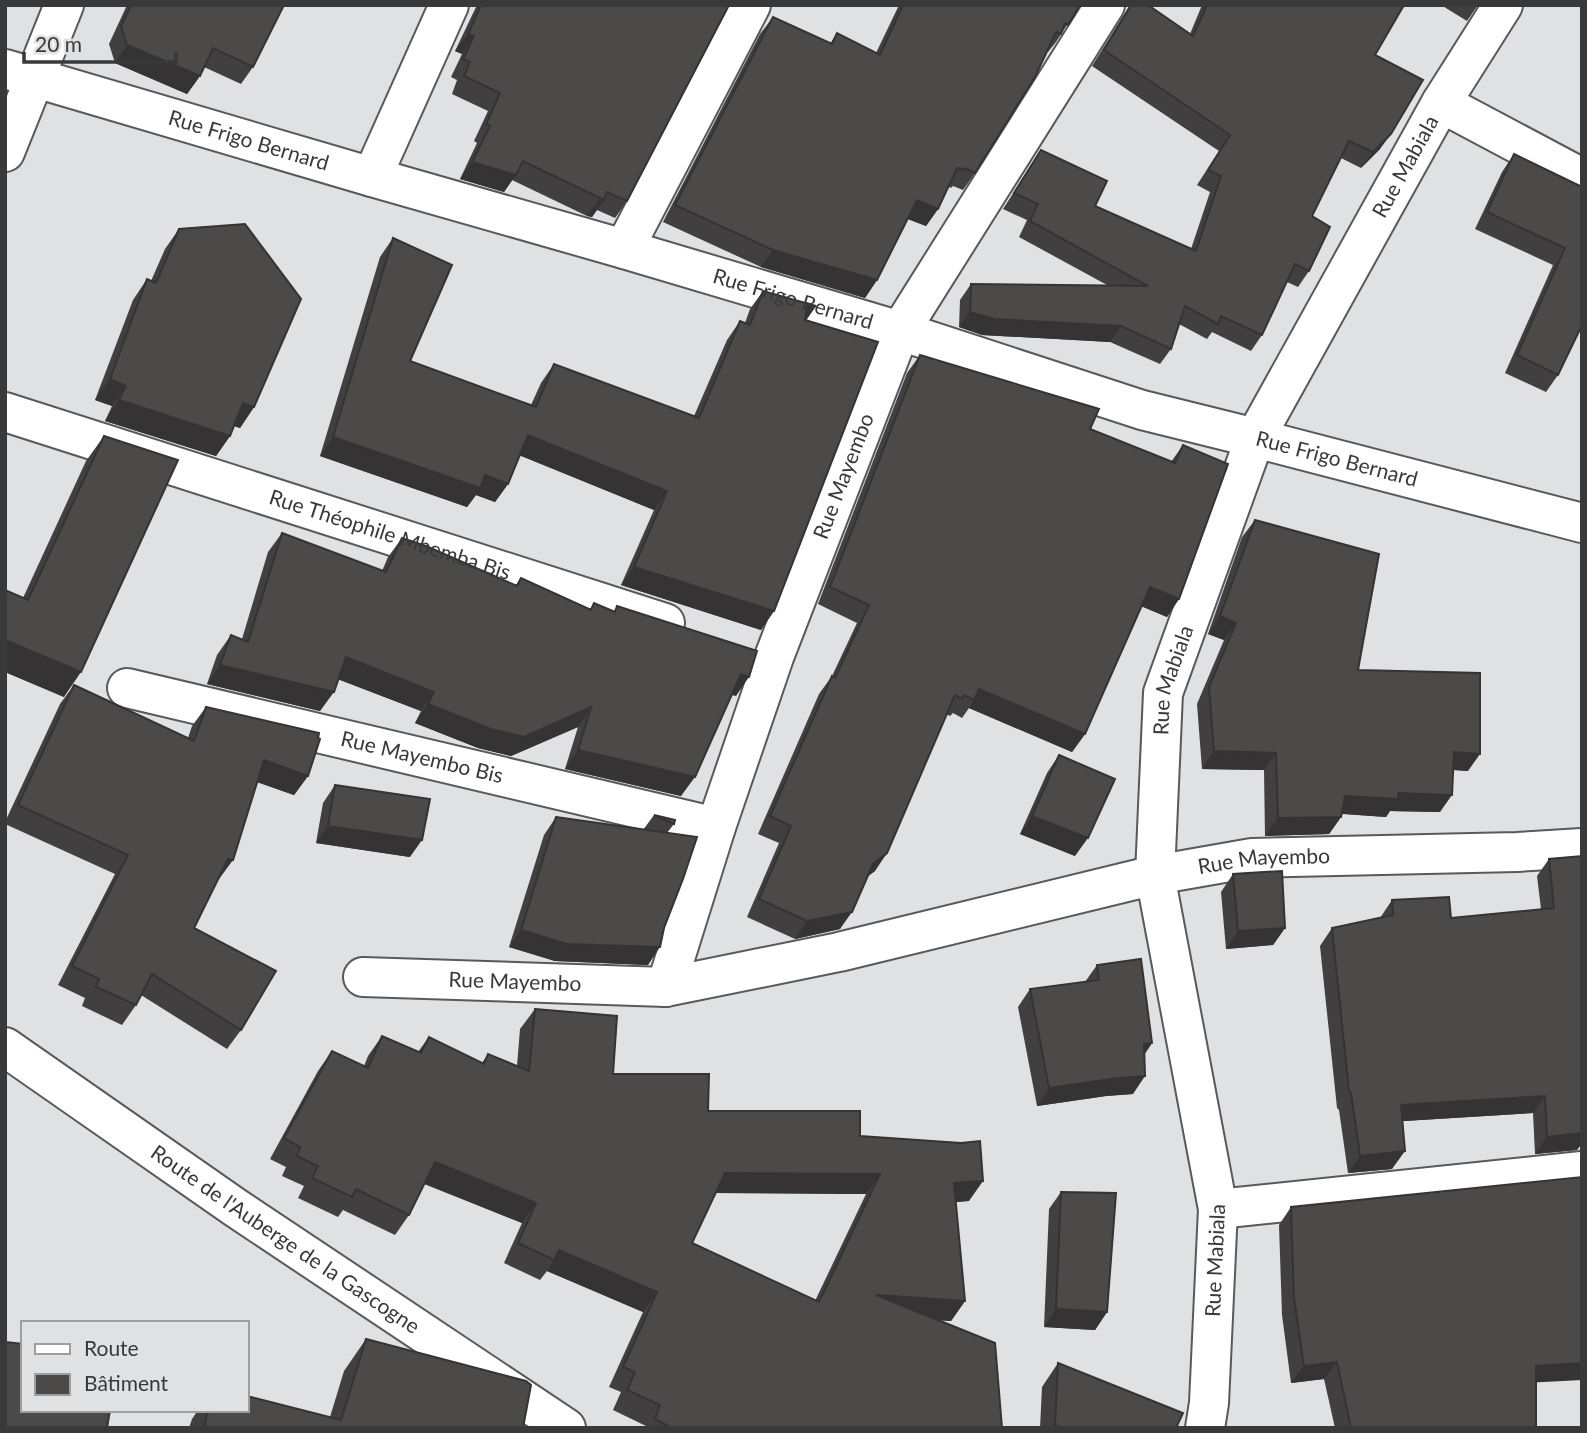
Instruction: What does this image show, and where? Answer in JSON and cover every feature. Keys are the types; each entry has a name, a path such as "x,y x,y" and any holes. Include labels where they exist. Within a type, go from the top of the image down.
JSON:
{"street":[{"path":"5,152 20,74 64,5"},
{"path":"372,177 449,5"},
{"path":"624,249 751,5"},
{"name":"Rue Mayembo","path":"666,987 716,827 760,653 900,331 1105,5"},
{"name":"Rue Mabiala","path":"1205,1428 1209,1403 1218,1209 1154,875 1163,693 1255,438 1441,103 1503,5"},
{"name":"Rue Frigo Bernard","path":"20,74 900,331 1142,410 1582,523"},
{"path":"1441,103 1582,178"},
{"name":"Rue Théophile Mbemba Bis","path":"5,412 694,632"},
{"name":"Rue Mayembo Bis","path":"127,688 716,827"},
{"name":"Rue Mayembo","path":"363,977 666,987 839,952 1154,875 1252,858 1582,848"},
{"name":"Route de l'Auberge de la Gascogne","path":"5,1047 236,1209 566,1428"},
{"path":"1218,1209 1582,1171"}],"building":[{"path":"131,5 284,5 253,67 213,48 200,76 127,45 121,26"},
{"path":"481,5 729,5 627,201 607,192 604,200 523,161 516,175 472,162 490,126 486,124 500,93 464,76 470,62 463,59 474,36 468,34"},
{"path":"903,5 1080,5 1068,25 1065,23 1061,34 1056,32 1035,77 975,173 965,168 957,168 938,209 917,200 877,280 773,250 675,205 773,17 832,44 837,33 880,55"},
{"path":"1131,5 1148,5 1193,36 1207,5 1404,5 1375,55 1423,80 1391,134 1373,152 1349,141 1312,216 1330,227 1309,271 1295,264 1262,335 1221,316 1218,324 1185,306 1171,349 1121,326 994,319 970,312 971,284 1148,286 1030,221 1038,204 1014,193 1041,150 1107,181 1095,206 1196,251 1221,176 1208,170 1230,135 1104,50"},
{"path":"1514,154 1582,187 1582,325 1558,375 1517,355 1565,248 1487,212"},
{"path":"245,224 301,299 254,407 243,403 230,436 119,400 126,386 110,379 147,279 156,283 179,229"},
{"path":"393,238 452,265 410,361 536,407 554,364 699,418 740,321 750,325 763,291 816,306 807,306 805,320 878,342 774,611 634,567 667,491 528,435 508,484 485,475 480,488 333,437"},
{"path":"920,355 1099,409 1090,429 1175,463 1183,445 1228,464 1179,599 1150,587 1085,734 979,689 974,700 964,695 962,699 955,695 887,853 873,864 852,912 807,921 759,899 791,826 770,816 832,676 835,678 869,605 830,587"},
{"path":"104,436 178,460 81,672 5,640 5,590 28,600"},
{"path":"1255,520 1379,554 1358,670 1480,673 1480,754 1454,752 1452,795 1398,793 1398,799 1345,796 1341,817 1278,818 1276,753 1214,751 1209,687 1236,623 1220,616"},
{"path":"282,533 386,572 402,538 517,586 521,578 591,610 594,603 615,612 617,606 757,651 749,677 741,674 695,777 578,750 591,707 524,737 491,729 428,704 434,692 346,657 334,692 220,665 231,635 248,642"},
{"path":"74,685 194,741 206,707 319,733 320,739 308,776 264,760 233,860 228,859 194,928 276,971 241,1030 152,974 136,1005 96,987 99,979 72,966 128,855 18,805"},
{"path":"1059,755 1115,779 1088,838 1032,816"},
{"path":"335,785 430,799 422,840 328,826"},
{"path":"654,815 675,820 674,824"},
{"path":"556,817 697,837 664,928 660,947 567,944 521,930"},
{"path":"1582,856 1582,1133 1547,1137 1545,1096 1401,1105 1405,1151 1360,1156 1349,1091 1332,928 1393,915 1392,900 1449,897 1451,918 1554,908 1549,859"},
{"path":"1282,871 1285,928 1238,931 1233,874"},
{"path":"1141,959 1152,1043 1144,1044 1145,1076 1049,1088 1030,989 1099,980 1097,965"},
{"path":"535,1009 617,1016 613,1074 709,1074 708,1111 860,1111 860,1136 961,1143 980,1141 983,1181 954,1183 965,1301 876,1295 995,1343 1002,1428 672,1428 655,1419 660,1405 627,1390 635,1372 623,1367 657,1292 559,1250 554,1260 518,1243 536,1203 435,1162 409,1215 356,1189 352,1197 312,1178 318,1166 297,1156 300,1147 284,1138 332,1051 368,1068 382,1036 421,1053 429,1037 484,1064 488,1054 529,1071","holes":["725,1173 880,1174 819,1302 692,1243"]},
{"path":"1582,1177 1582,1363 1536,1366 1536,1428 1351,1428 1337,1362 1304,1366 1294,1298 1291,1207"},
{"path":"1061,1192 1116,1193 1107,1312 1056,1309"},
{"path":"366,1339 526,1381 531,1385 523,1428 204,1428 208,1412 248,1412 248,1396 341,1420"},
{"path":"5,1342 21,1344 21,1412 110,1412 107,1428 5,1428"},
{"path":"1058,1363 1183,1413 1176,1428 1062,1428 1055,1425"}]}
